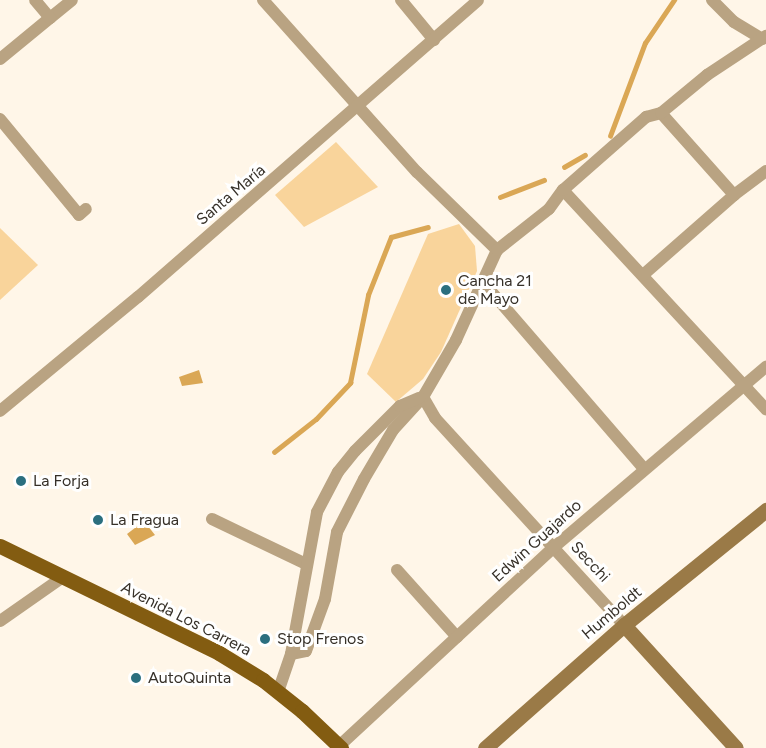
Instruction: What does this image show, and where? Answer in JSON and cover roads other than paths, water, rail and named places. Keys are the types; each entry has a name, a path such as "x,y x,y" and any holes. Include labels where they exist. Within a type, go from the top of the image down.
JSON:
{"main road":[{"name":"Humboldt","path":"485,748 624,625 766,510"},
{"name":"Avenida Los Carrera","path":"0,546 219,653 278,692 339,748"},
{"name":"Secchi","path":"624,625 736,748"}],"street":[{"path":"35,0 50,18"},
{"path":"0,59 72,0"},
{"path":"263,0 417,172 497,250"},
{"path":"401,0 434,40"},
{"name":"Santa María","path":"0,411 94,335 478,0"},
{"path":"291,654 306,651 325,599 337,532 359,488 393,430 423,397 456,340 497,250 549,209 563,190 646,117 661,113 707,75 764,38 734,22 712,0"},
{"path":"661,113 734,195"},
{"path":"0,119 79,215 86,209"},
{"path":"643,275 734,195 766,171"},
{"path":"563,190 766,409"},
{"path":"482,281 644,469"},
{"name":"Edwin Guajardo","path":"339,748 553,548 766,367"},
{"path":"278,692 291,654 317,512 338,472 355,451 400,406 423,397"},
{"name":"Secchi","path":"423,397 435,418 624,625"},
{"path":"212,519 306,564"},
{"path":"397,570 457,637"},
{"path":"0,621 63,578"}],"waterway":[{"path":"610,136 645,43 674,0"},
{"path":"564,167 585,155"},
{"path":"500,197 544,180"},
{"path":"274,452 316,419 350,383 368,295 391,237 428,227"}],"place":[{"name":"Cancha 21 de Mayo","path":"446,290"},
{"name":"La Forja","path":"21,481"},
{"name":"La Fragua","path":"98,520"},
{"name":"Stop Frenos","path":"265,639"},
{"name":"AutoQuinta","path":"136,678"}]}
